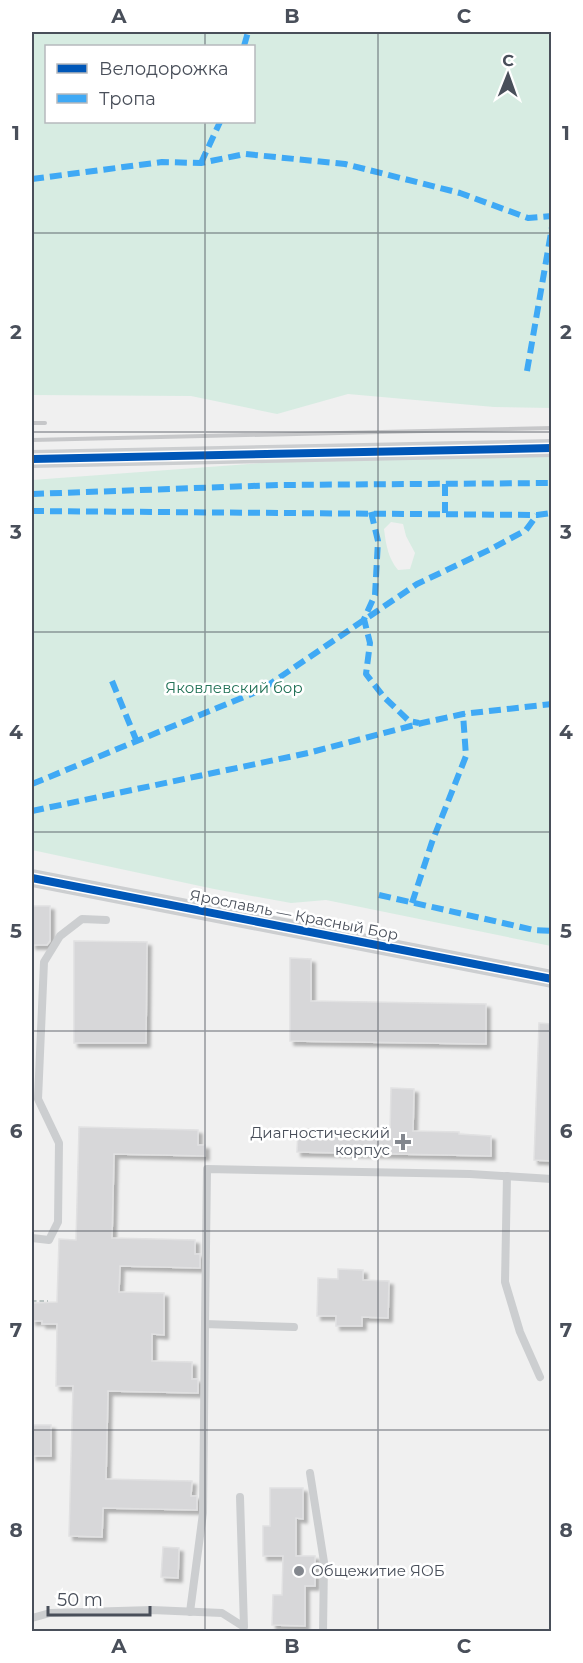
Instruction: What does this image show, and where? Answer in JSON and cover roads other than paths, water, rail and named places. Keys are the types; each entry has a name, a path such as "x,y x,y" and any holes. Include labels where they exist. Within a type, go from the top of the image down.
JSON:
{"street":[{"path":"32,459 552,448"},
{"name":"Ярославль — Красный Бор","path":"32,878 552,979"}],"lane":[{"path":"32,1238 49,1240 58,1222 59,1143 38,1099 44,962 60,936 82,919 106,920"},
{"path":"190,1612 203,1513 207,1169 552,1179"},
{"path":"507,1176 506,1282 520,1332 540,1377"},
{"path":"205,1324 294,1327"},
{"path":"310,1473 324,1562 323,1632"},
{"path":"240,1497 247,1629"},
{"path":"32,1618 50,1613 152,1610 222,1613 247,1629"}],"railway":[{"path":"32,423 45,423"},
{"path":"32,440 552,428"}],"place":[{"name":"Диагностический корпус","path":"403,1142"},
{"name":"Общежитие ЯОБ","path":"299,1571"}],"park label":[{"name":"Яковлевский бор","path":"234,688"}]}
